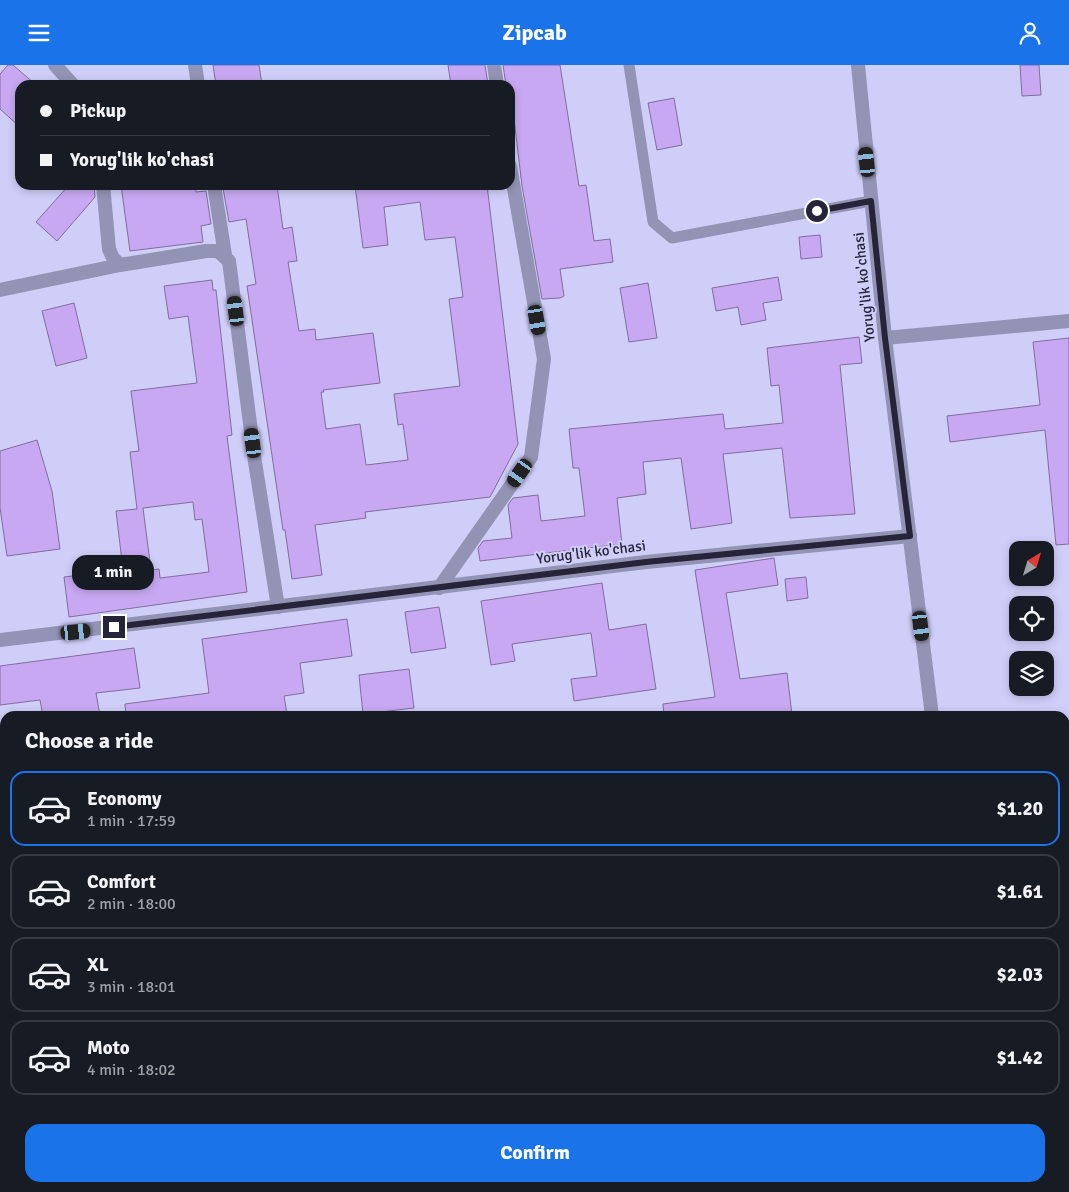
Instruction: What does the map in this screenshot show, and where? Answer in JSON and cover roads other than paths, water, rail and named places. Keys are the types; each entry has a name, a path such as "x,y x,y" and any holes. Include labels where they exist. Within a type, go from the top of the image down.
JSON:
{"street":[{"path":"56,65 69,80"},
{"path":"195,65 197,80"},
{"path":"494,65 496,80"},
{"name":"Yorug'lik ko'chasi","path":"858,65 885,338 931,711"},
{"path":"104,190 110,249 112,258 120,265"},
{"path":"215,190 225,255 231,273 255,462 278,607"},
{"path":"439,588 531,457 544,359 514,190"},
{"path":"0,290 120,265 206,251 218,251 225,255"},
{"path":"885,338 1069,321"},
{"name":"Yorug'lik ko'chasi","path":"0,640 646,562 910,536"}],"lane":[{"path":"629,65 653,222 672,238 871,201"}]}
